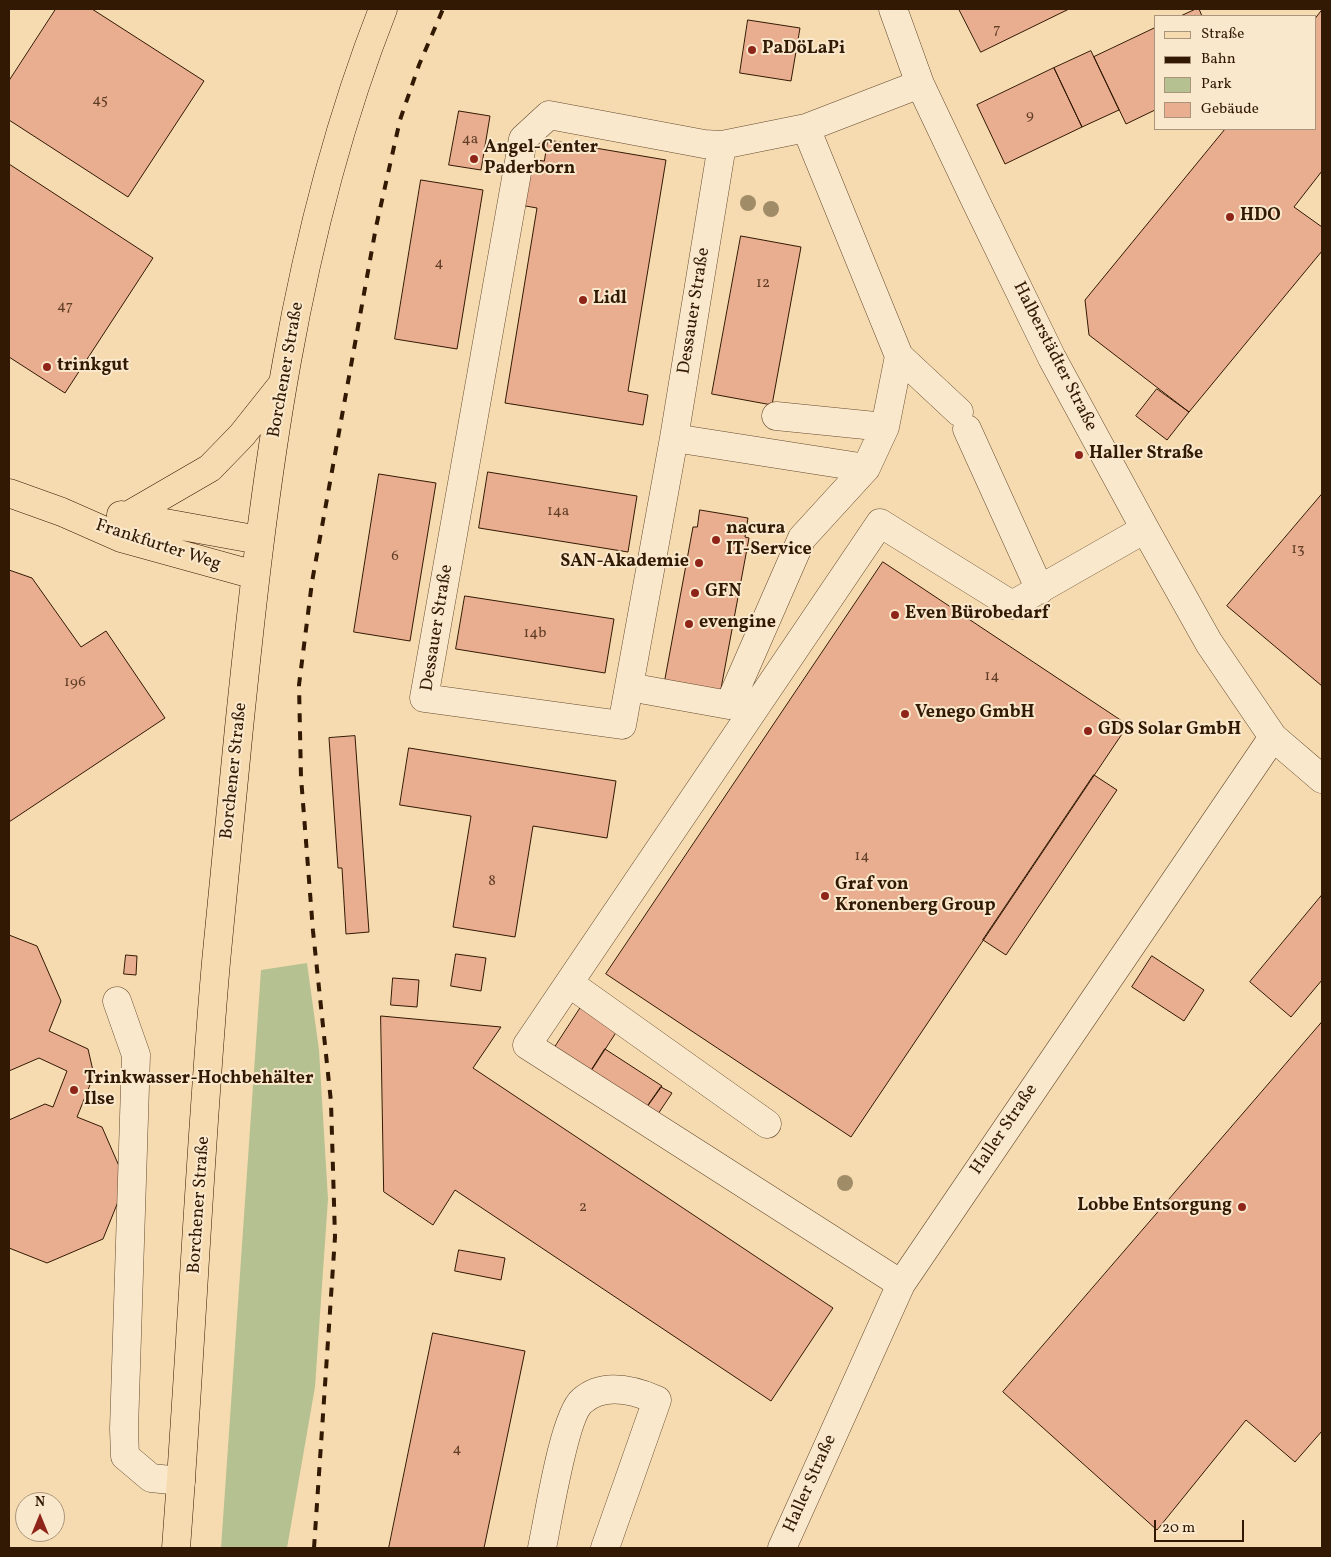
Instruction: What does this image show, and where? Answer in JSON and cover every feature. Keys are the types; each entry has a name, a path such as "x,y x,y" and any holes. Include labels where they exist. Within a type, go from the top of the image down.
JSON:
{"main road":[{"name":"Borchener Straße","path":"176,1548 216,964 254,575 284,383 311,244 356,77 383,9"},
{"path":"129,515 210,468 242,435 284,383"},
{"name":"Frankfurter Weg","path":"9,493 62,512 121,538 254,575"},
{"name":"Frankfurter Weg","path":"62,512 129,515 259,540"}],"street":[{"name":"Halberstädter Straße","path":"893,9 920,84 1052,358 1145,530 1209,643 1273,737 1322,779"},
{"name":"Dessauer Straße","path":"722,144 674,438 622,726 424,698 522,140 549,115 704,144 722,144 806,128 920,84"},
{"path":"806,128 899,356 963,421 1040,590"},
{"path":"629,687 729,705 802,538 866,468 886,427 899,356"},
{"path":"776,416 886,427"},
{"path":"674,438 866,468"},
{"path":"901,1284 527,1045 880,524 1012,605 1145,530"},
{"name":"Haller Straße","path":"782,1548 901,1284 1273,737"},
{"path":"569,983 767,1124"},
{"path":"117,1001 136,1055 124,1419 125,1456 151,1478 181,1481"},
{"path":"542,1548 568,1426 581,1402 601,1390 634,1390 658,1400 605,1548"}],"green space":[{"path":"307,963 319,1050 328,1199 315,1387 287,1548 221,1548 261,970"}],"building":[{"path":"56,9 92,9 204,81 128,197 9,120 9,81"},
{"path":"959,9 1069,9 981,52"},
{"path":"1199,9 1202,15 1183,15"},
{"name":"HDO","path":"1322,10 1322,171 1294,207 1322,227 1322,251 1189,412 1089,335 1085,300 1224,130 1316,130 1316,18"},
{"path":"748,20 800,28 791,81 740,73"},
{"path":"1154,28 1154,110 1126,124 1094,57"},
{"path":"1091,51 1119,110 1082,127 1054,68"},
{"path":"1054,68 1082,127 1005,164 977,105"},
{"path":"459,111 490,116 481,170 449,165"},
{"name":"Lidl","path":"548,140 666,160 628,391 648,395 643,425 505,403 537,208 520,205 528,159 544,161"},
{"path":"9,164 153,258 65,393 9,357"},
{"path":"421,180 483,190 457,349 395,339"},
{"path":"741,236 801,247 772,405 712,394"},
{"path":"1157,389 1189,412 1167,440 1136,416"},
{"path":"488,472 637,496 628,552 479,528"},
{"path":"379,474 436,483 410,641 354,632"},
{"path":"1322,494 1322,686 1227,606"},
{"path":"700,510 748,518 745,537 749,538 720,694 664,684 693,527 697,527"},
{"path":"883,562 1128,725 851,1137 606,974"},
{"path":"9,570 32,578 81,647 106,631 165,718 9,822"},
{"path":"465,596 614,619 605,673 456,649"},
{"path":"355,736 369,932 346,934 342,868 338,868 329,738"},
{"path":"409,748 616,781 607,838 533,826 515,937 453,927 471,816 400,805"},
{"path":"1094,775 1117,790 1006,955 983,940"},
{"path":"1322,895 1322,980 1291,1017 1250,982"},
{"name":"Trinkwasser-Hochbehälter Ilse","path":"9,935 37,946 61,1001 49,1031 88,1049 94,1075 77,1117 102,1127 126,1182 103,1239 47,1263 9,1248 9,1120 45,1104 53,1107 67,1071 39,1058 9,1071"},
{"path":"456,954 486,958 481,991 451,986"},
{"path":"126,955 137,956 136,975 124,974"},
{"path":"1152,956 1204,990 1184,1021 1132,987"},
{"path":"393,978 419,980 417,1007 391,1005"},
{"path":"581,1007 617,1031 591,1071 555,1047"},
{"path":"381,1016 501,1027 473,1068 833,1308 771,1401 455,1190 433,1225 384,1192"},
{"name":"Lobbe Entsorgung","path":"1322,1022 1322,1431 1295,1462 1246,1420 1157,1530 1003,1392"},
{"path":"605,1049 662,1086 647,1107 591,1071"},
{"path":"661,1087 672,1093 658,1114 647,1107"},
{"path":"459,1250 505,1258 501,1280 455,1271"},
{"path":"433,1333 525,1351 484,1548 389,1548"}],"railway":[{"path":"314,1548 335,1237 331,1102 313,931 301,777 299,685 312,582 376,227 400,120 419,65 443,9"}],"place":[{"name":"PaDöLaPi","path":"752,50"},
{"name":"Angel-Center Paderborn","path":"474,159"},
{"name":"HDO","path":"1230,217"},
{"name":"Lidl","path":"583,300"},
{"name":"trinkgut","path":"47,367"},
{"name":"Haller Straße","path":"1079,455"},
{"name":"nacura IT-Service","path":"716,540"},
{"name":"SAN-Akademie","path":"699,563"},
{"name":"GFN","path":"695,593"},
{"name":"Even Bürobedarf","path":"895,615"},
{"name":"evengine","path":"689,624"},
{"name":"Venego GmbH","path":"905,714"},
{"name":"GDS Solar GmbH","path":"1088,731"},
{"name":"Graf von Kronenberg Group","path":"825,896"},
{"name":"Trinkwasser-Hochbehälter Ilse","path":"74,1090"},
{"name":"Lobbe Entsorgung","path":"1242,1207"}]}
